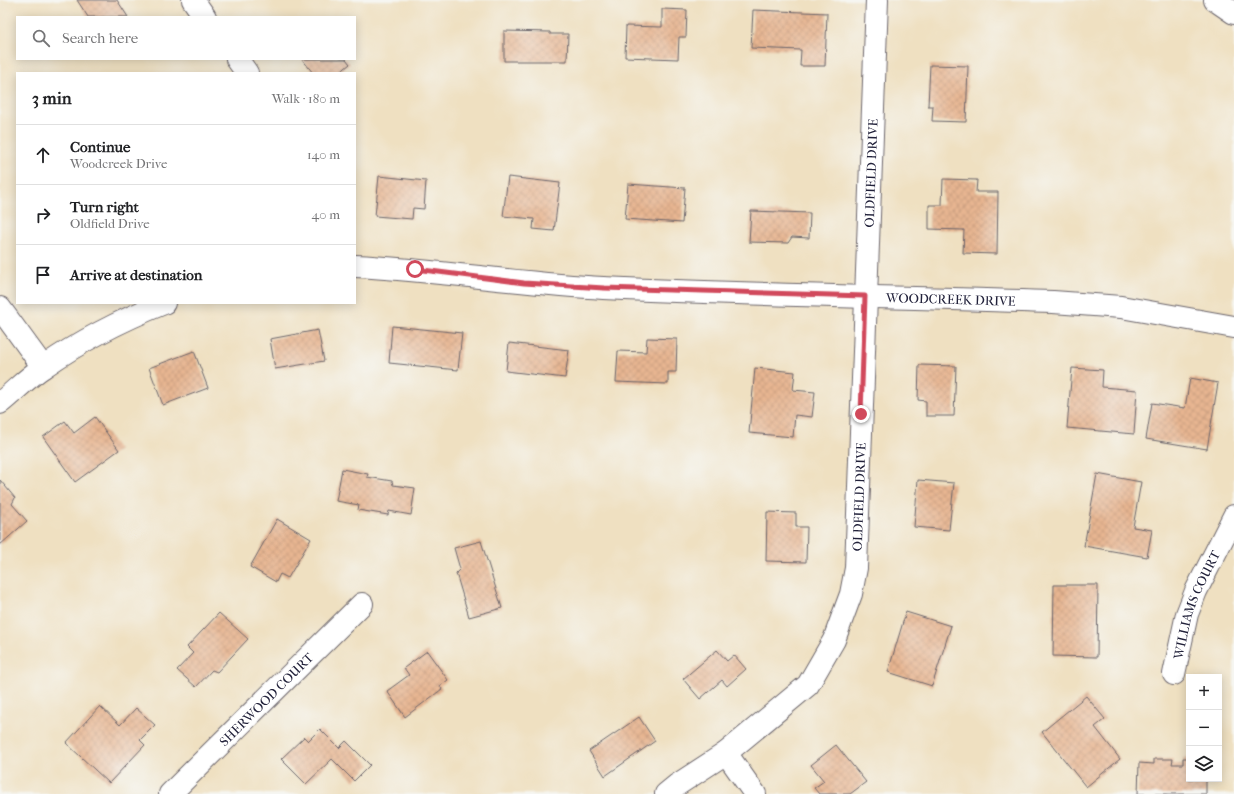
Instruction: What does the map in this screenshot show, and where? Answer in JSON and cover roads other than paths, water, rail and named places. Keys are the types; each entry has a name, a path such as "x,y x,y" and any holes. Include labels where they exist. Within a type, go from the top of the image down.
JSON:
{"street":[{"path":"192,0 204,16"},
{"name":"OLDFIELD DRIVE","path":"666,794 677,785 726,753 808,685 834,640 850,594 856,568 877,0"},
{"path":"1215,0 1234,13"},
{"path":"238,60 246,72"},
{"name":"WOODCREEK DRIVE","path":"356,266 415,269 524,283 604,288 1053,302 1121,307 1234,327"},
{"path":"0,403 43,367 82,342 139,313 162,304"},
{"path":"0,308 43,367"},
{"name":"WILLIAMS COURT","path":"1174,674 1187,614 1196,591 1234,516"},
{"name":"SHERWOOD COURT","path":"170,794 362,604"},
{"path":"726,753 756,794"}]}
